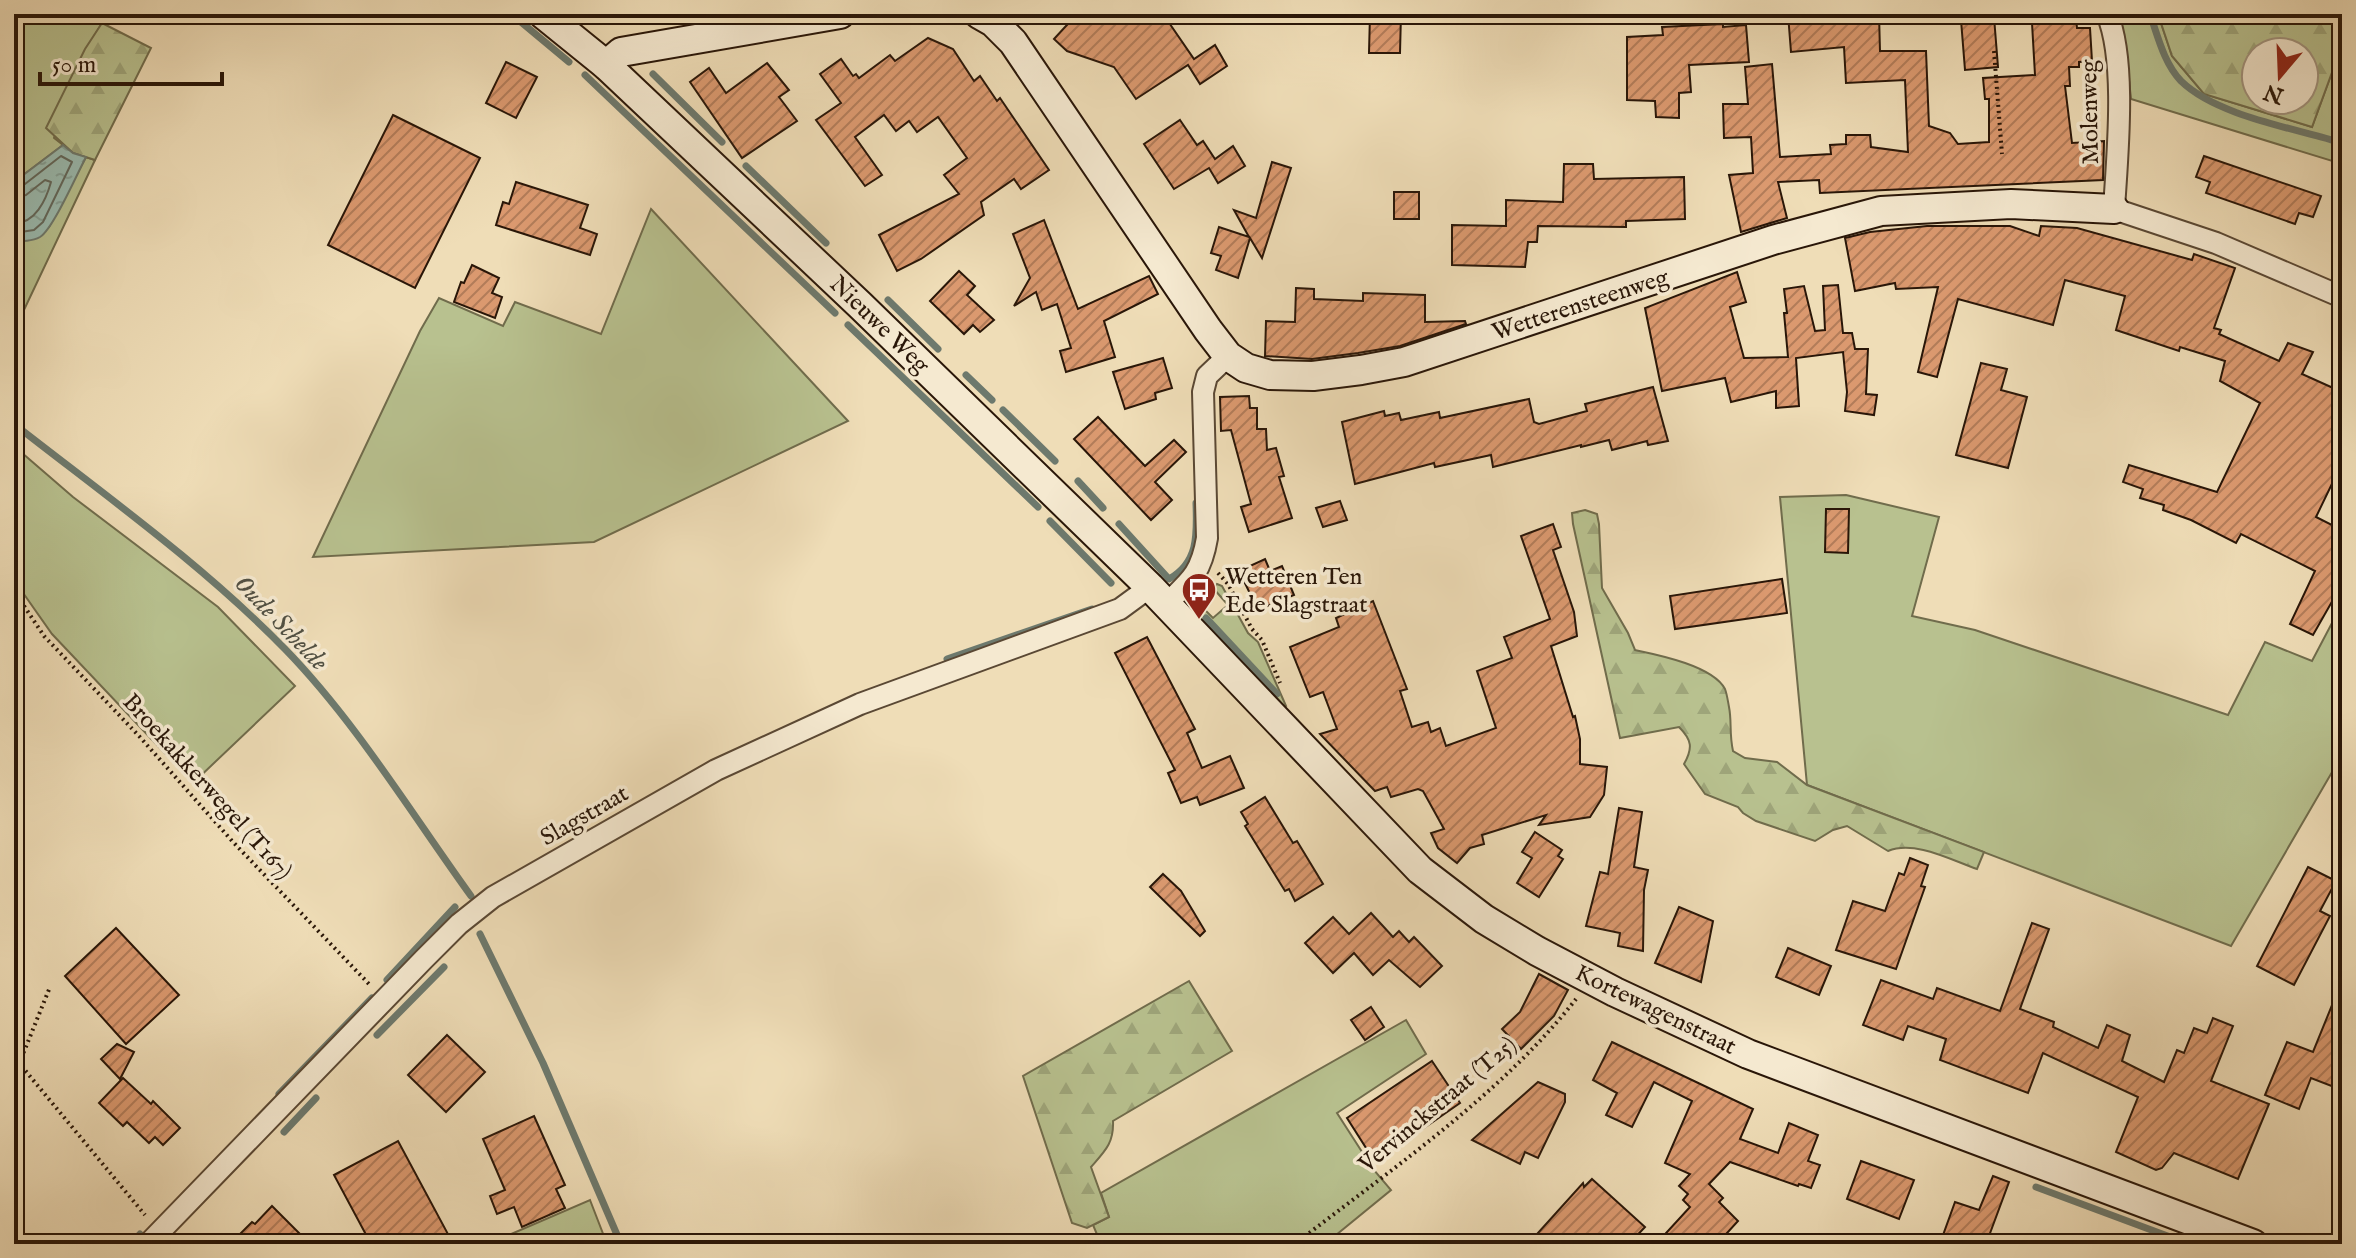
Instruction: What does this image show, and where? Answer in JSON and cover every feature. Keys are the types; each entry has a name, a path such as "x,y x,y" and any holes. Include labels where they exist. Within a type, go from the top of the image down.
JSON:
{"street":[{"path":"543,14 606,65 621,52 840,14"},
{"name":"Wetterensteenweg","path":"979,14 993,22 1013,42 1228,356 1246,368 1270,375 1289,377 1404,362 1773,240 1881,211 2011,204 2114,209 2216,243 2342,297"},
{"name":"Molenweg","path":"2107,14 2118,86 2114,209"},
{"name":"Nieuwe Weg","path":"606,65 860,305 1158,596"},
{"path":"1158,596 1195,577 1203,558 1207,538 1203,392 1207,376 1228,356"},
{"name":"Kortewagenstraat","path":"1158,596 1420,870 1484,919 1537,951 1748,1054 2253,1244"},
{"name":"Slagstraat","path":"154,1238 459,924 493,897 716,770 860,704 1158,596"}],"path":[{"path":"1994,51 2002,154"},
{"path":"1203,558 1228,584 1252,629 1262,640 1289,705 1282,727"},
{"name":"Broekakkerwegel (T167)","path":"14,591 44,636 233,842 384,1000"},
{"path":"14,616 22,603"},
{"name":"Vervinckstraat (T25)","path":"1295,1244 1448,1124 1505,1074 1562,1017 1589,978"},
{"path":"19,1064 50,987"},
{"path":"14,1057 154,1238"}],"green space":[{"path":"14,14 86,14 102,23 80,65 63,108 54,138 63,145 14,182"},
{"path":"2116,14 2158,14 2172,56 2204,94 2240,105 2240,116 2276,116 2312,127 2316,116 2320,116 2320,105 2342,45 2342,164 2131,99 2126,52"},
{"path":"2158,14 2342,14 2342,45 2320,105 2320,36 2240,36 2240,105 2204,94 2172,56"},
{"path":"102,23 151,48 95,160 73,153 46,128 85,49"},
{"path":"2276,116 2316,116 2312,127"},
{"path":"86,157 95,160 14,331 14,240 21,242 49,227"},
{"path":"651,209 848,421 594,542 313,557 420,331 439,298 503,326 515,302 601,334"},
{"path":"14,446 73,497 218,607 295,686 193,783 52,634 14,580"},
{"path":"1846,495 1939,517 1912,616 1975,630 2228,715 2265,642 2312,661 2342,604 2342,755 2231,946 1807,785 1780,497"},
{"path":"1585,510 1597,514 1602,588 1635,650 1698,668 1719,681 1727,696 1733,751 1745,758 1777,762 1807,785 1984,852 1977,869 1921,849 1888,851 1847,826 1815,841 1756,821 1738,807 1705,794 1684,764 1690,744 1679,727 1620,738 1573,524 1572,513"},
{"path":"1217,584 1222,586 1248,633 1258,642 1286,706 1283,707 1189,608 1198,603 1213,618 1228,605 1213,588"},
{"path":"1189,981 1232,1051 1113,1121 1110,1141 1091,1167 1109,1217 1087,1228 1072,1223 1023,1076"},
{"path":"1406,1020 1426,1054 1337,1113 1373,1169 1391,1190 1325,1244 1101,1244 1093,1225 1109,1217 1101,1193"},
{"path":"590,1200 607,1244 488,1244"}],"water":[{"path":"63,145 73,153 86,157 64,200 40,237 27,241 14,240 14,182"}],"building":[{"path":"1077,14 1163,14 1194,59 1215,45 1227,66 1200,84 1188,65 1136,99 1114,67 1067,51 1054,39"},
{"path":"1370,14 1401,14 1400,53 1369,53"},
{"path":"1788,14 1879,14 1880,51 1926,51 1929,126 1950,133 1958,144 1989,142 1989,99 1985,99 1983,78 2035,75 2032,23 2076,18 2077,28 2090,28 2092,61 2079,62 2079,67 2069,67 2070,86 2065,86 2072,143 2104,141 2103,180 1820,193 1819,180 1778,182 1787,218 1741,232 1729,175 1753,173 1751,137 1724,138 1723,104 1748,104 1745,67 1772,64 1780,157 1831,154 1830,145 1846,144 1846,135 1870,135 1871,147 1908,152 1905,80 1846,83 1844,47 1791,52"},
{"path":"1994,17 1998,67 1965,70 1961,20"},
{"path":"1723,24 1723,27 1746,25 1749,62 1689,65 1691,92 1679,93 1679,118 1656,117 1655,101 1627,100 1627,37 1663,35 1662,27"},
{"path":"928,38 953,49 974,81 980,76 997,101 1000,98 1049,170 1021,189 1014,179 981,202 984,215 921,259 897,271 879,235 959,194 944,175 967,158 938,117 917,132 909,121 896,131 884,115 855,137 882,175 865,186 816,120 841,103 820,74 841,59 853,76 856,74 859,78 890,55 895,61"},
{"path":"506,62 537,77 516,118 486,103"},
{"path":"767,63 789,90 779,97 797,121 742,158 690,82 709,68 726,93"},
{"path":"393,115 480,158 415,288 328,245"},
{"path":"1180,120 1197,145 1203,141 1215,159 1233,146 1245,166 1218,183 1209,168 1174,189 1144,144"},
{"path":"2204,156 2321,196 2313,217 2299,213 2295,224 2206,193 2210,182 2196,177"},
{"path":"1272,162 1291,168 1262,258 1250,238 1238,278 1216,270 1221,256 1211,253 1219,227 1249,237 1234,210 1256,218"},
{"path":"1564,164 1593,164 1594,179 1684,177 1685,219 1626,221 1626,227 1538,226 1537,242 1528,242 1525,267 1452,265 1452,225 1506,226 1506,200 1563,202"},
{"path":"516,182 588,205 580,228 597,234 590,255 496,225 503,202 509,204"},
{"path":"1394,192 1419,192 1419,219 1394,219"},
{"path":"1044,220 1078,309 1149,276 1158,294 1104,321 1115,357 1066,372 1060,351 1071,348 1057,304 1042,310 1036,292 1014,306 1030,278 1013,234"},
{"path":"1927,226 2010,226 2039,236 2041,226 2077,228 2192,260 2194,254 2235,268 2214,328 2221,330 2219,334 2279,361 2288,343 2313,352 2302,374 2342,392 2342,463 2316,517 2342,530 2342,584 2313,635 2290,624 2315,571 2241,534 2236,543 2191,520 2163,510 2164,505 2140,498 2143,489 2123,482 2129,465 2217,492 2260,403 2220,381 2225,361 2180,347 2179,351 2116,330 2125,296 2065,280 2053,325 1958,299 1937,377 1918,372 1938,287 1896,289 1895,283 1855,291 1845,238"},
{"path":"472,265 499,278 492,293 502,297 495,318 454,302 461,282 464,283"},
{"path":"959,271 975,286 967,295 994,320 980,332 973,325 964,334 930,301"},
{"path":"1737,272 1746,302 1730,307 1744,358 1788,357 1784,289 1804,286 1815,331 1825,330 1823,286 1838,285 1843,333 1852,333 1855,349 1868,349 1866,394 1877,395 1874,415 1845,411 1847,392 1843,352 1796,358 1799,406 1776,408 1776,391 1731,402 1725,378 1662,391 1645,308"},
{"path":"1296,288 1314,289 1314,299 1363,301 1363,293 1425,295 1425,322 1465,321 1466,324 1400,346 1358,353 1312,359 1265,356 1266,321 1295,322"},
{"path":"1163,358 1172,388 1155,393 1156,399 1125,409 1113,372"},
{"path":"1981,363 2007,369 2001,390 2027,397 2008,468 1956,455"},
{"path":"1653,387 1668,441 1648,445 1647,441 1612,450 1609,440 1493,467 1491,455 1435,467 1434,463 1355,484 1342,422 1384,411 1385,416 1399,413 1401,420 1439,412 1440,418 1529,399 1534,422 1539,424 1587,411 1585,404"},
{"path":"1249,396 1250,408 1257,408 1257,429 1266,429 1267,450 1276,448 1284,476 1279,477 1292,518 1249,532 1241,507 1251,504 1231,430 1221,431 1220,397"},
{"path":"1098,417 1145,466 1174,440 1186,452 1155,482 1172,500 1151,520 1074,439"},
{"path":"1340,501 1347,520 1323,527 1316,508"},
{"path":"1826,509 1849,509 1848,553 1825,552"},
{"path":"1553,524 1561,547 1553,550 1574,612 1577,636 1551,646 1575,716 1580,739 1580,764 1607,767 1604,795 1590,817 1539,825 1546,815 1482,835 1484,844 1470,848 1457,863 1438,848 1431,833 1444,829 1423,791 1418,789 1391,797 1387,787 1375,791 1320,734 1337,729 1323,692 1310,697 1290,647 1339,627 1336,618 1373,601 1407,689 1400,691 1412,727 1428,722 1431,732 1440,728 1446,746 1496,728 1477,671 1512,658 1504,637 1550,619 1521,536"},
{"path":"1265,559 1270,571 1282,566 1294,595 1258,610 1239,571"},
{"path":"1782,579 1787,613 1675,629 1670,596"},
{"path":"1147,637 1195,729 1187,733 1202,768 1230,756 1244,788 1200,805 1197,797 1181,803 1168,773 1175,770 1115,653"},
{"path":"1265,797 1323,884 1295,901 1289,889 1285,891 1245,826 1248,824 1241,812"},
{"path":"1619,808 1642,812 1634,867 1648,870 1644,890 1643,951 1618,946 1620,933 1586,926 1600,872 1608,874"},
{"path":"1535,832 1562,850 1558,856 1563,859 1539,897 1517,883 1532,858 1522,852"},
{"path":"1910,858 1928,865 1921,886 1925,887 1896,969 1836,950 1853,901 1885,911 1899,873 1904,875"},
{"path":"2308,867 2336,881 2320,911 2330,916 2294,985 2257,966"},
{"path":"1163,874 1181,891 1205,931 1200,936 1150,887"},
{"path":"1679,907 1713,921 1701,982 1655,963"},
{"path":"1371,913 1393,937 1399,931 1409,942 1414,937 1442,966 1420,987 1389,960 1373,975 1354,953 1333,973 1305,943 1333,917 1349,934"},
{"path":"2032,923 2049,929 2020,1009 2054,1022 2053,1027 2098,1048 2107,1025 2130,1035 2122,1061 2164,1082 2177,1050 2184,1053 2194,1028 2207,1033 2213,1018 2233,1026 2211,1081 2269,1104 2238,1179 2174,1153 2162,1168 2156,1170 2116,1152 2138,1097 2043,1053 2028,1093 1940,1060 1946,1039 1908,1026 1903,1040 1863,1025 1881,980 1933,999 1937,988 2000,1011"},
{"path":"116,928 179,995 126,1044 65,976"},
{"path":"1788,948 1831,966 1819,995 1776,977"},
{"path":"1539,974 1568,990 1554,1016 1521,1049 1502,1029 1520,1012"},
{"path":"2341,983 2342,1090 2311,1078 2299,1109 2265,1095 2287,1042 2313,1052"},
{"path":"1371,1007 1384,1027 1365,1040 1351,1020"},
{"path":"447,1035 485,1072 446,1112 408,1075"},
{"path":"1612,1042 1753,1109 1740,1139 1778,1153 1789,1123 1818,1135 1808,1161 1820,1165 1811,1188 1730,1162 1709,1184 1723,1198 1719,1202 1738,1221 1717,1244 1656,1244 1690,1207 1683,1200 1688,1194 1679,1186 1690,1174 1665,1163 1692,1101 1654,1082 1632,1127 1606,1115 1617,1093 1593,1080"},
{"path":"117,1044 134,1052 120,1079 101,1059"},
{"path":"1432,1061 1460,1103 1375,1162 1347,1118"},
{"path":"123,1078 151,1104 153,1101 180,1128 163,1145 155,1137 149,1143 127,1122 123,1126 99,1103"},
{"path":"1538,1082 1565,1094 1565,1102 1538,1158 1525,1152 1520,1164 1472,1140"},
{"path":"534,1116 565,1185 556,1189 565,1208 522,1227 514,1207 497,1214 490,1196 505,1190 483,1139"},
{"path":"398,1141 449,1236 435,1244 371,1244 334,1175"},
{"path":"1861,1161 1914,1180 1899,1219 1847,1199"},
{"path":"1993,1176 2009,1182 1986,1244 1959,1244 1942,1238 1955,1202 1979,1210"},
{"path":"1592,1179 1645,1227 1629,1244 1528,1244 1583,1183 1584,1187"},
{"path":"272,1206 310,1244 230,1244 252,1222 255,1224"}],"waterway":[{"path":"2150,14 2170,66 2181,81 2196,93 2235,112 2342,143"},
{"path":"521,22 569,62"},
{"path":"653,74 722,142"},
{"path":"585,75 835,313"},
{"path":"746,166 826,243"},
{"path":"888,300 938,349"},
{"path":"848,325 1038,507"},
{"path":"966,375 992,400"},
{"path":"1003,410 1055,461"},
{"name":"Oude Schelde","path":"14,424 187,560 285,649 359,737 471,896"},
{"path":"1078,481 1103,508"},
{"path":"1119,524 1169,579 1191,556 1196,536 1196,503"},
{"path":"1050,521 1111,583"},
{"path":"947,659 1092,609"},
{"path":"1206,618 1277,694"},
{"path":"387,980 455,907"},
{"name":"Oude Schelde","path":"480,934 543,1063 621,1244"},
{"path":"377,1035 444,967"},
{"path":"279,1094 372,998"},
{"path":"284,1132 316,1098"},
{"path":"2036,1187 2189,1244"},
{"path":"131,1244 140,1234"}],"place":[{"name":"Wetteren Ten Ede Slagstraat","path":"1199,621"}]}
